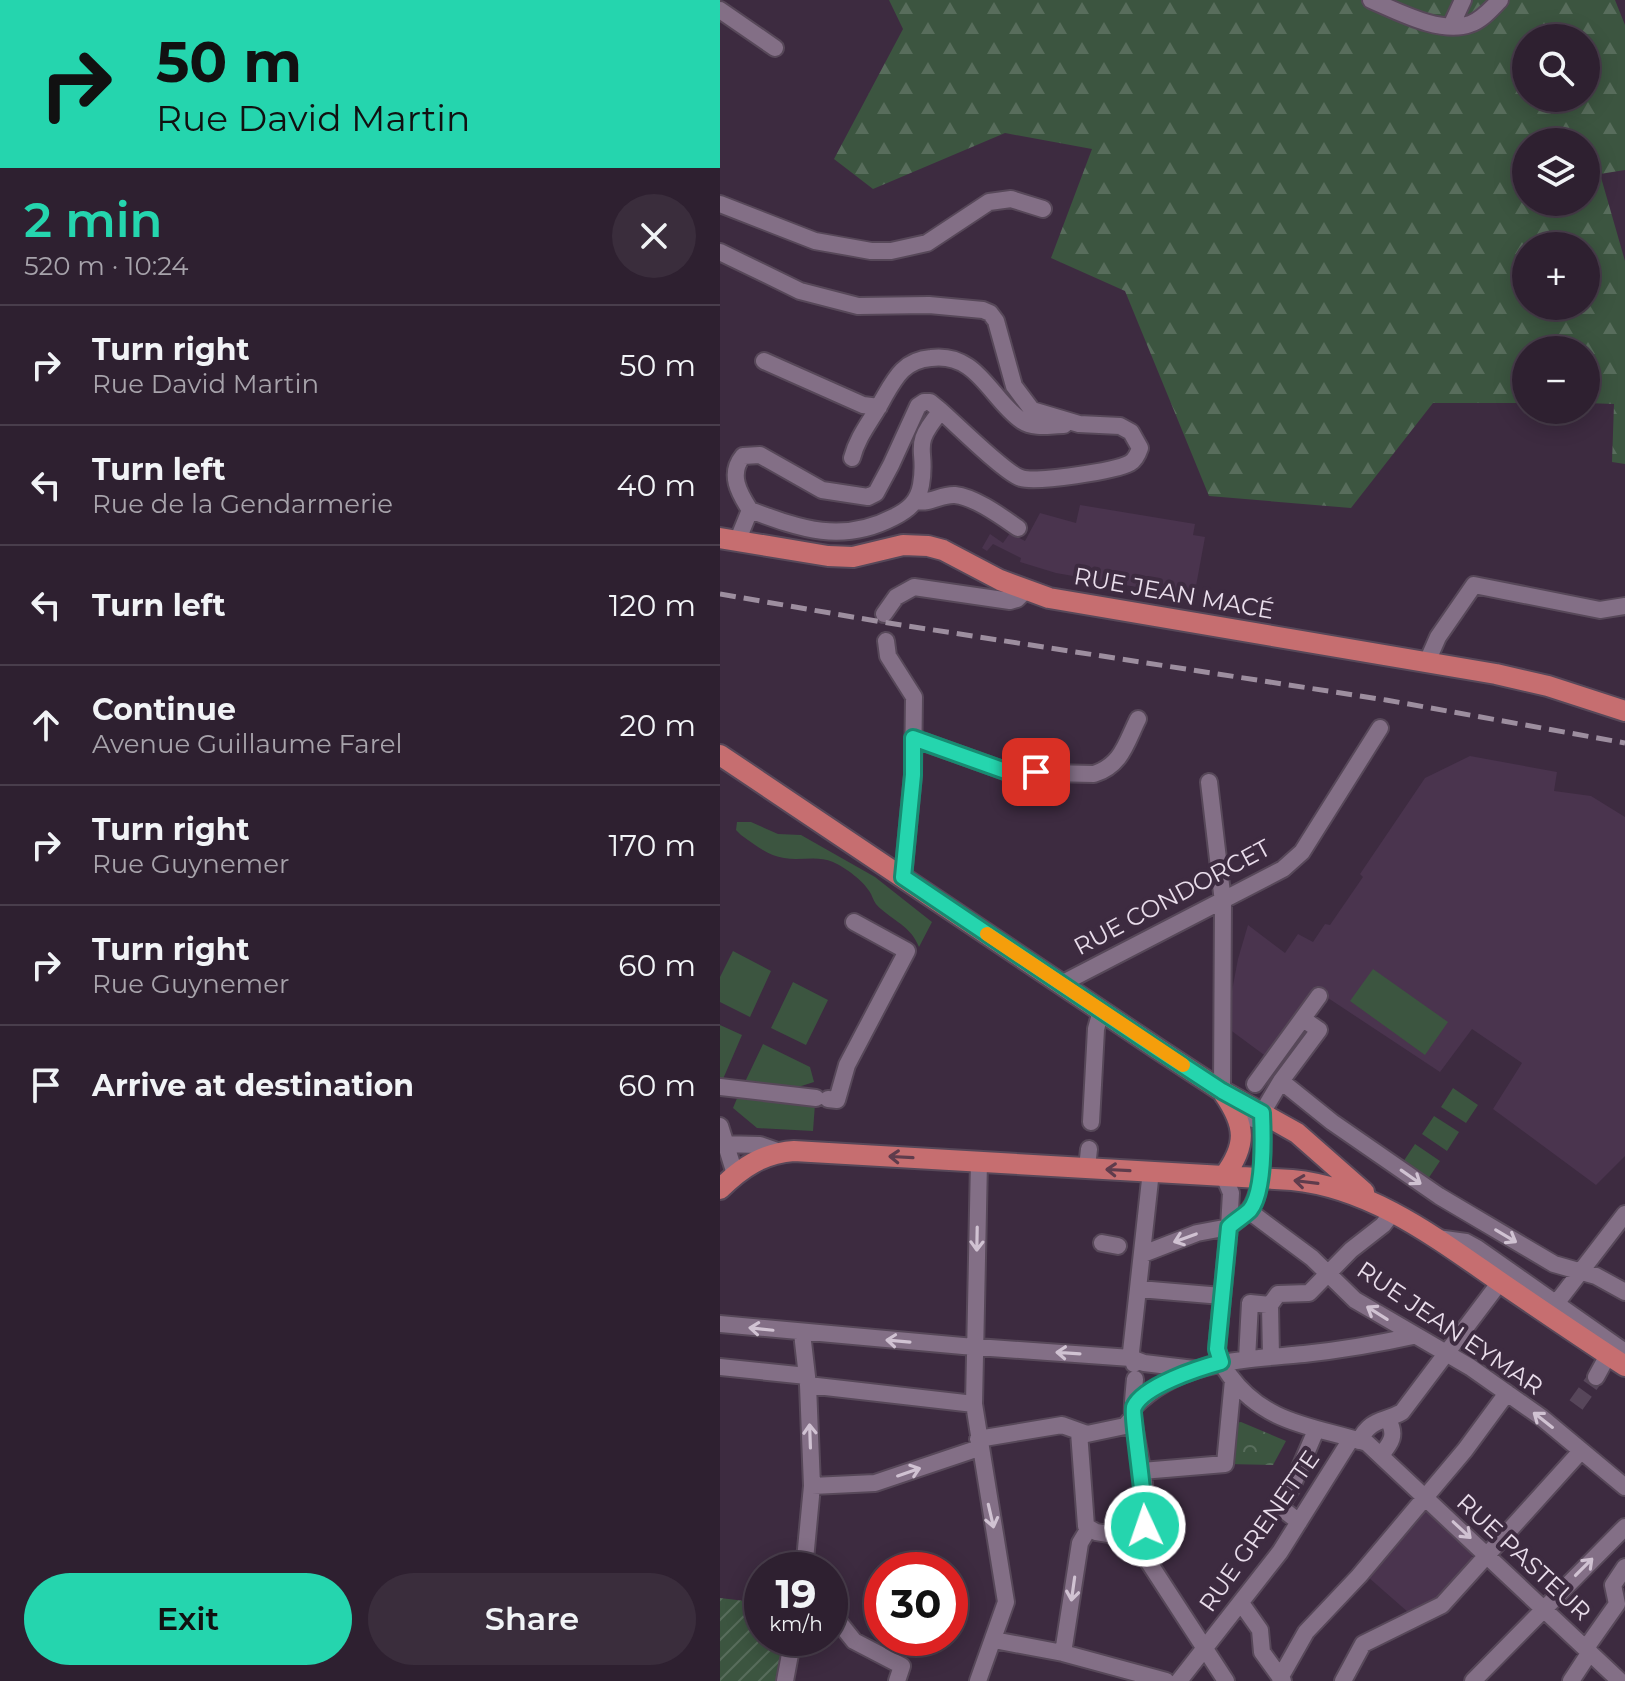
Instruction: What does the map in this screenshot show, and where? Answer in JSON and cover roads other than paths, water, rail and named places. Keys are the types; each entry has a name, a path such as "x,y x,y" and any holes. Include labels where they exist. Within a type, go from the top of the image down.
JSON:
{"main road":[{"name":"RUE JEAN MACÉ","path":"728,540 853,557 903,545 928,546 943,550 1025,591 1100,608 1427,662 1548,686 1625,711"},
{"path":"720,755 1222,1091 1297,1133 1387,1209"},
{"path":"1222,1091 1238,1115 1241,1145 1224,1176"},
{"path":"720,1189 735,1174 761,1158 780,1152 979,1161 1088,1159 1151,1171 1331,1185 1387,1209 1500,1282 1552,1309 1619,1358"}],"street":[{"path":"1371,0 1427,23 1451,26 1468,25 1500,0"},
{"path":"1451,26 1463,0"},
{"path":"720,10 775,48"},
{"path":"720,204 815,241 871,251 891,251 927,243 989,202 1011,199 1043,209"},
{"path":"720,252 800,291 858,306 929,305 983,310 996,321 1014,386 1023,401 1032,410 1079,424"},
{"path":"852,458 857,439 898,372 910,363 939,357 969,366 1023,421 1037,426 1120,426 1131,432 1140,448 1130,463 1116,468 1041,480 1019,478 941,411 930,402 924,402 918,406 876,493 868,497 822,490 760,455 743,456 738,462 736,485 750,510 785,523 828,532 852,532 895,516 916,501 922,475 920,443 926,428 941,411"},
{"path":"764,361 863,405 879,407"},
{"path":"916,501 926,503 954,495 994,510 1018,528"},
{"path":"728,540 750,510"},
{"path":"776,548 785,523"},
{"path":"1427,662 1438,637 1474,585 1600,610 1625,606"},
{"path":"884,614 896,597 914,587 1003,601 1017,599 1025,591"},
{"path":"886,641 888,656 914,697 913,775 903,877"},
{"path":"913,738 1008,772 1094,774 1118,761 1138,719"},
{"name":"RUE CONDORCET","path":"1061,984 1283,869 1302,852 1380,728"},
{"path":"1209,782 1223,902 1222,1091"},
{"path":"720,1087 837,1100 847,1065 907,951 854,922"},
{"path":"1255,1084 1319,996"},
{"path":"1091,1122 1096,1029 1101,1011"},
{"path":"1238,1115 1249,1121 1262,1113 1281,1081 1319,1030 1303,1019"},
{"path":"1281,1081 1332,1122 1439,1196 1561,1267 1596,1276 1625,1292"},
{"path":"1141,1250 1229,1227 1249,1211 1255,1201 1259,1178 1262,1113"},
{"path":"720,1126 735,1174"},
{"path":"724,1144 760,1145 780,1152"},
{"path":"978,1681 1006,1602 974,1404 979,1161"},
{"path":"1151,1171 1141,1250 1141,1367 1138,1386 1155,1388 1194,1369 1221,1362 1363,1347 1413,1336"},
{"path":"1221,1362 1217,1349 1231,1193 1224,1176"},
{"path":"1271,1357 1270,1305 1278,1294 1309,1293 1351,1250 1383,1225 1387,1209"},
{"name":"RUE JEAN EYMAR","path":"1249,1211 1312,1258 1355,1300 1470,1367 1625,1487"},
{"path":"1434,1238 1457,1240 1477,1248 1552,1309 1625,1214"},
{"path":"1561,1267 1570,1286"},
{"path":"1355,1440 1372,1423 1388,1420 1402,1412 1500,1282"},
{"path":"1139,1289 1222,1296"},
{"path":"1247,1359 1250,1303 1270,1305"},
{"path":"720,1324 975,1347 1141,1367 1194,1369"},
{"path":"802,1333 808,1381 812,1486 806,1552"},
{"path":"1596,1377 1619,1358"},
{"name":"RUE PASTEUR","path":"1221,1362 1252,1401 1265,1410 1316,1430 1367,1443 1423,1499 1488,1554 1620,1681"},
{"path":"720,1367 974,1404"},
{"path":"1133,1412 1163,1374 1141,1367"},
{"path":"812,1486 875,1483 952,1464 979,1444 1062,1425 1087,1434 1122,1427 1127,1425 1133,1412 1141,1367"},
{"path":"1142,1471 1225,1464 1233,1380"},
{"path":"1241,1603 1260,1630 1262,1652 1282,1679 1306,1632 1359,1576 1465,1450 1507,1393"},
{"path":"1133,1412 1142,1471 1145,1526 1133,1538"},
{"path":"1381,1455 1393,1435 1388,1420"},
{"path":"1299,1522 1280,1507 1316,1430"},
{"path":"1079,1432 1085,1522 1096,1532 1133,1538 1226,1681"},
{"name":"RUE GRENETTE","path":"1179,1681 1280,1552 1355,1440"},
{"path":"1343,1681 1363,1644 1442,1605 1581,1451"},
{"path":"1473,1681 1625,1527"},
{"path":"1063,1653 1080,1543 1089,1528"},
{"path":"1571,1681 1588,1650 1621,1605 1613,1585 1625,1567"},
{"path":"848,1634 900,1674"},
{"path":"994,1640 1063,1653 1166,1681"},
{"path":"785,1681 790,1656"}],"tunnel":[{"path":"1576,1405 1596,1377"}],"railway":[{"path":"720,594 1386,700 1625,743"}]}
